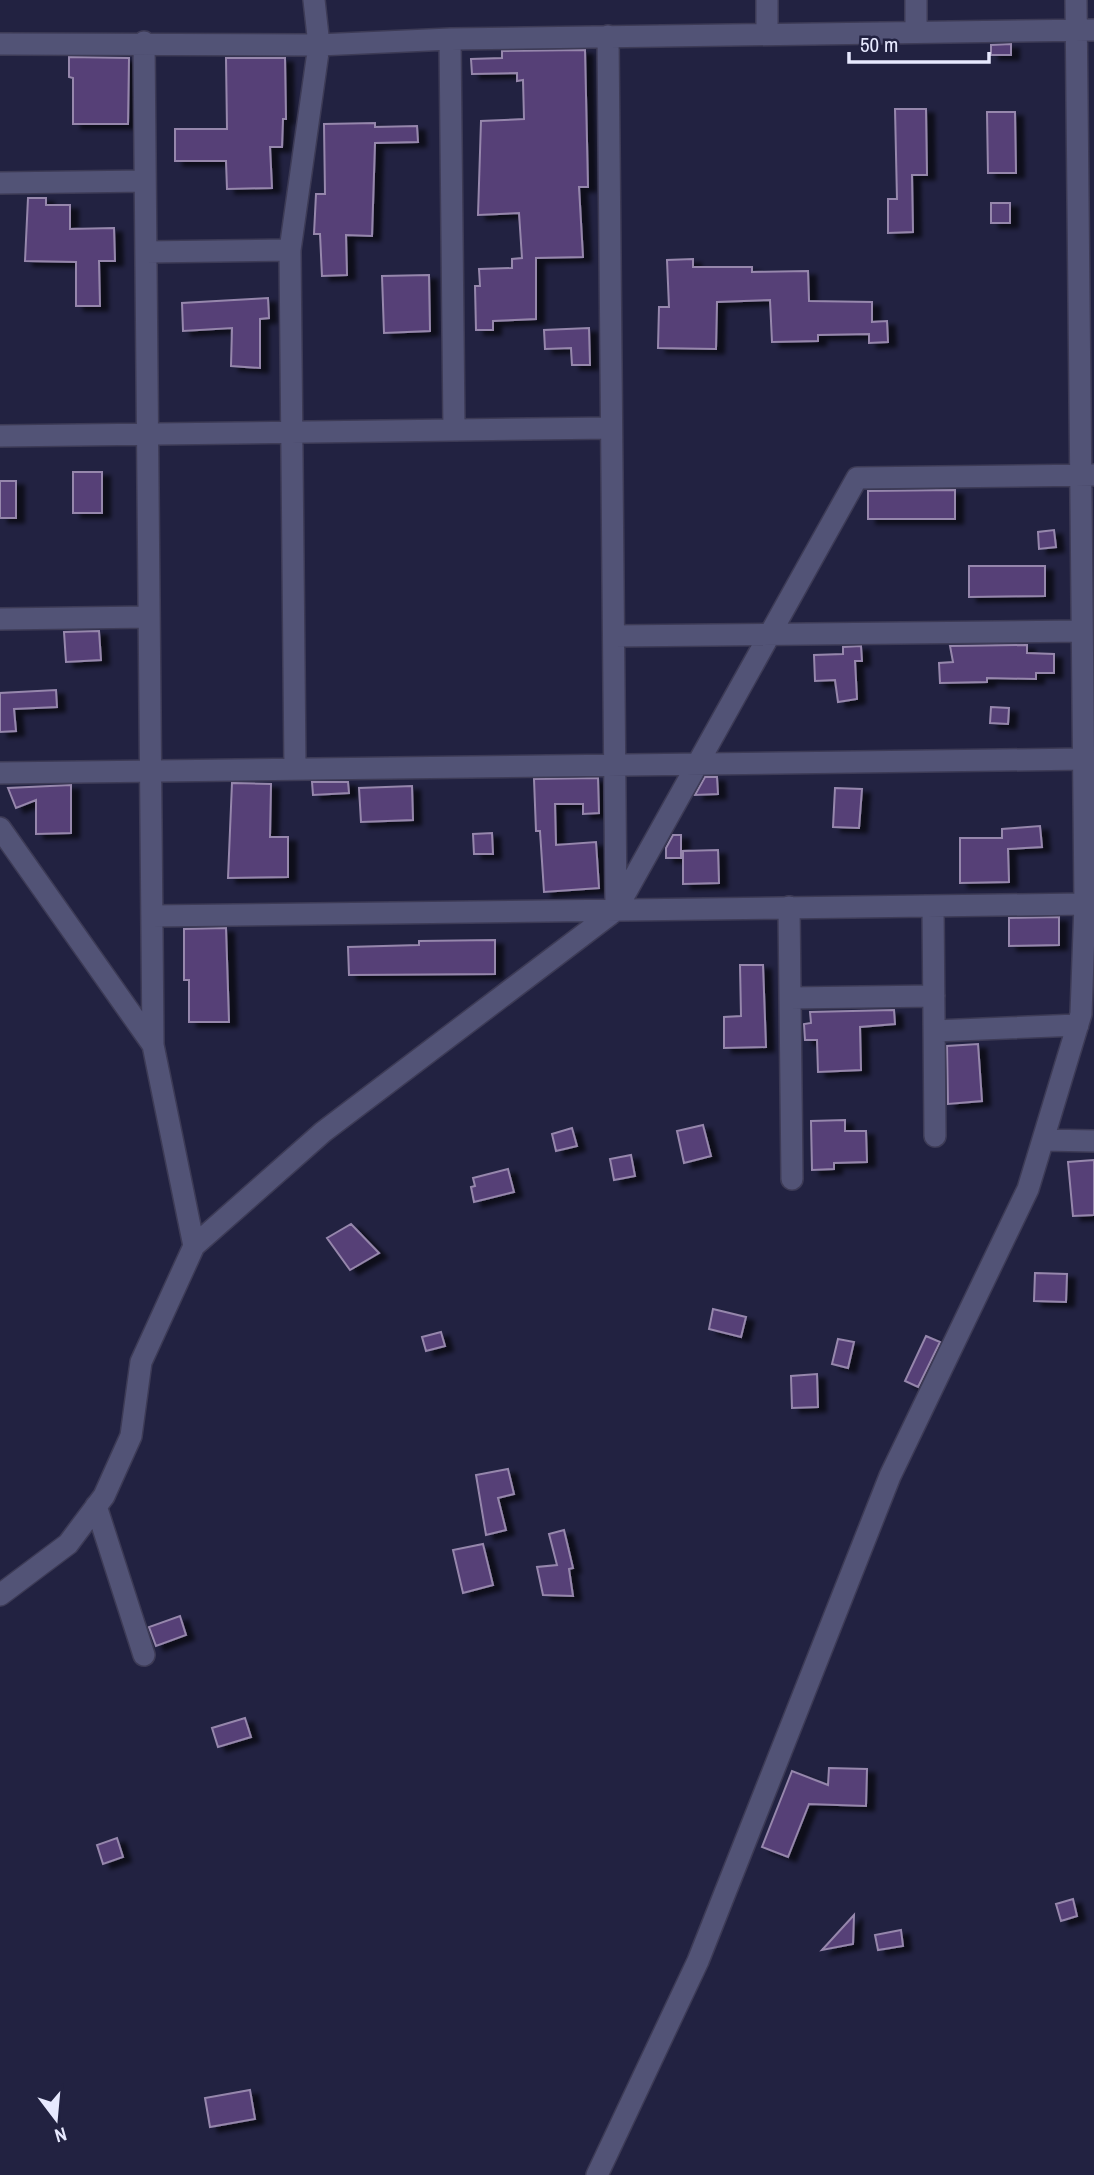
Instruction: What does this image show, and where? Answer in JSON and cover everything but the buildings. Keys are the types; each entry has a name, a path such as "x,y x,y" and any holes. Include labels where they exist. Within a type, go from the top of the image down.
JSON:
{"street":[{"path":"295,769 290,250 318,45 314,0"},
{"path":"767,0 767,34"},
{"path":"916,0 916,32"},
{"path":"597,2175 698,1961 890,1476 1028,1189 1081,1014 1085,904 1082,631 1087,475 1085,30 1076,0"},
{"path":"0,44 144,42 318,45 450,39 1085,30"},
{"path":"608,36 616,910"},
{"path":"450,39 454,430"},
{"path":"144,42 153,1045 194,1246"},
{"path":"0,183 145,181"},
{"path":"146,252 290,250"},
{"path":"0,436 611,428"},
{"path":"0,1595 68,1544 96,1506 131,1436 141,1362 194,1246 323,1132 616,910 857,478 1087,475"},
{"path":"0,619 149,617"},
{"path":"614,636 1082,631"},
{"path":"0,773 1083,759"},
{"path":"0,828 153,1045"},
{"path":"152,916 1085,904"},
{"path":"933,905 936,1136"},
{"path":"789,908 792,1179"},
{"path":"790,998 934,996"},
{"path":"934,1031 1078,1025"},
{"path":"1044,1140 1094,1140"},
{"path":"96,1506 144,1655"}]}
